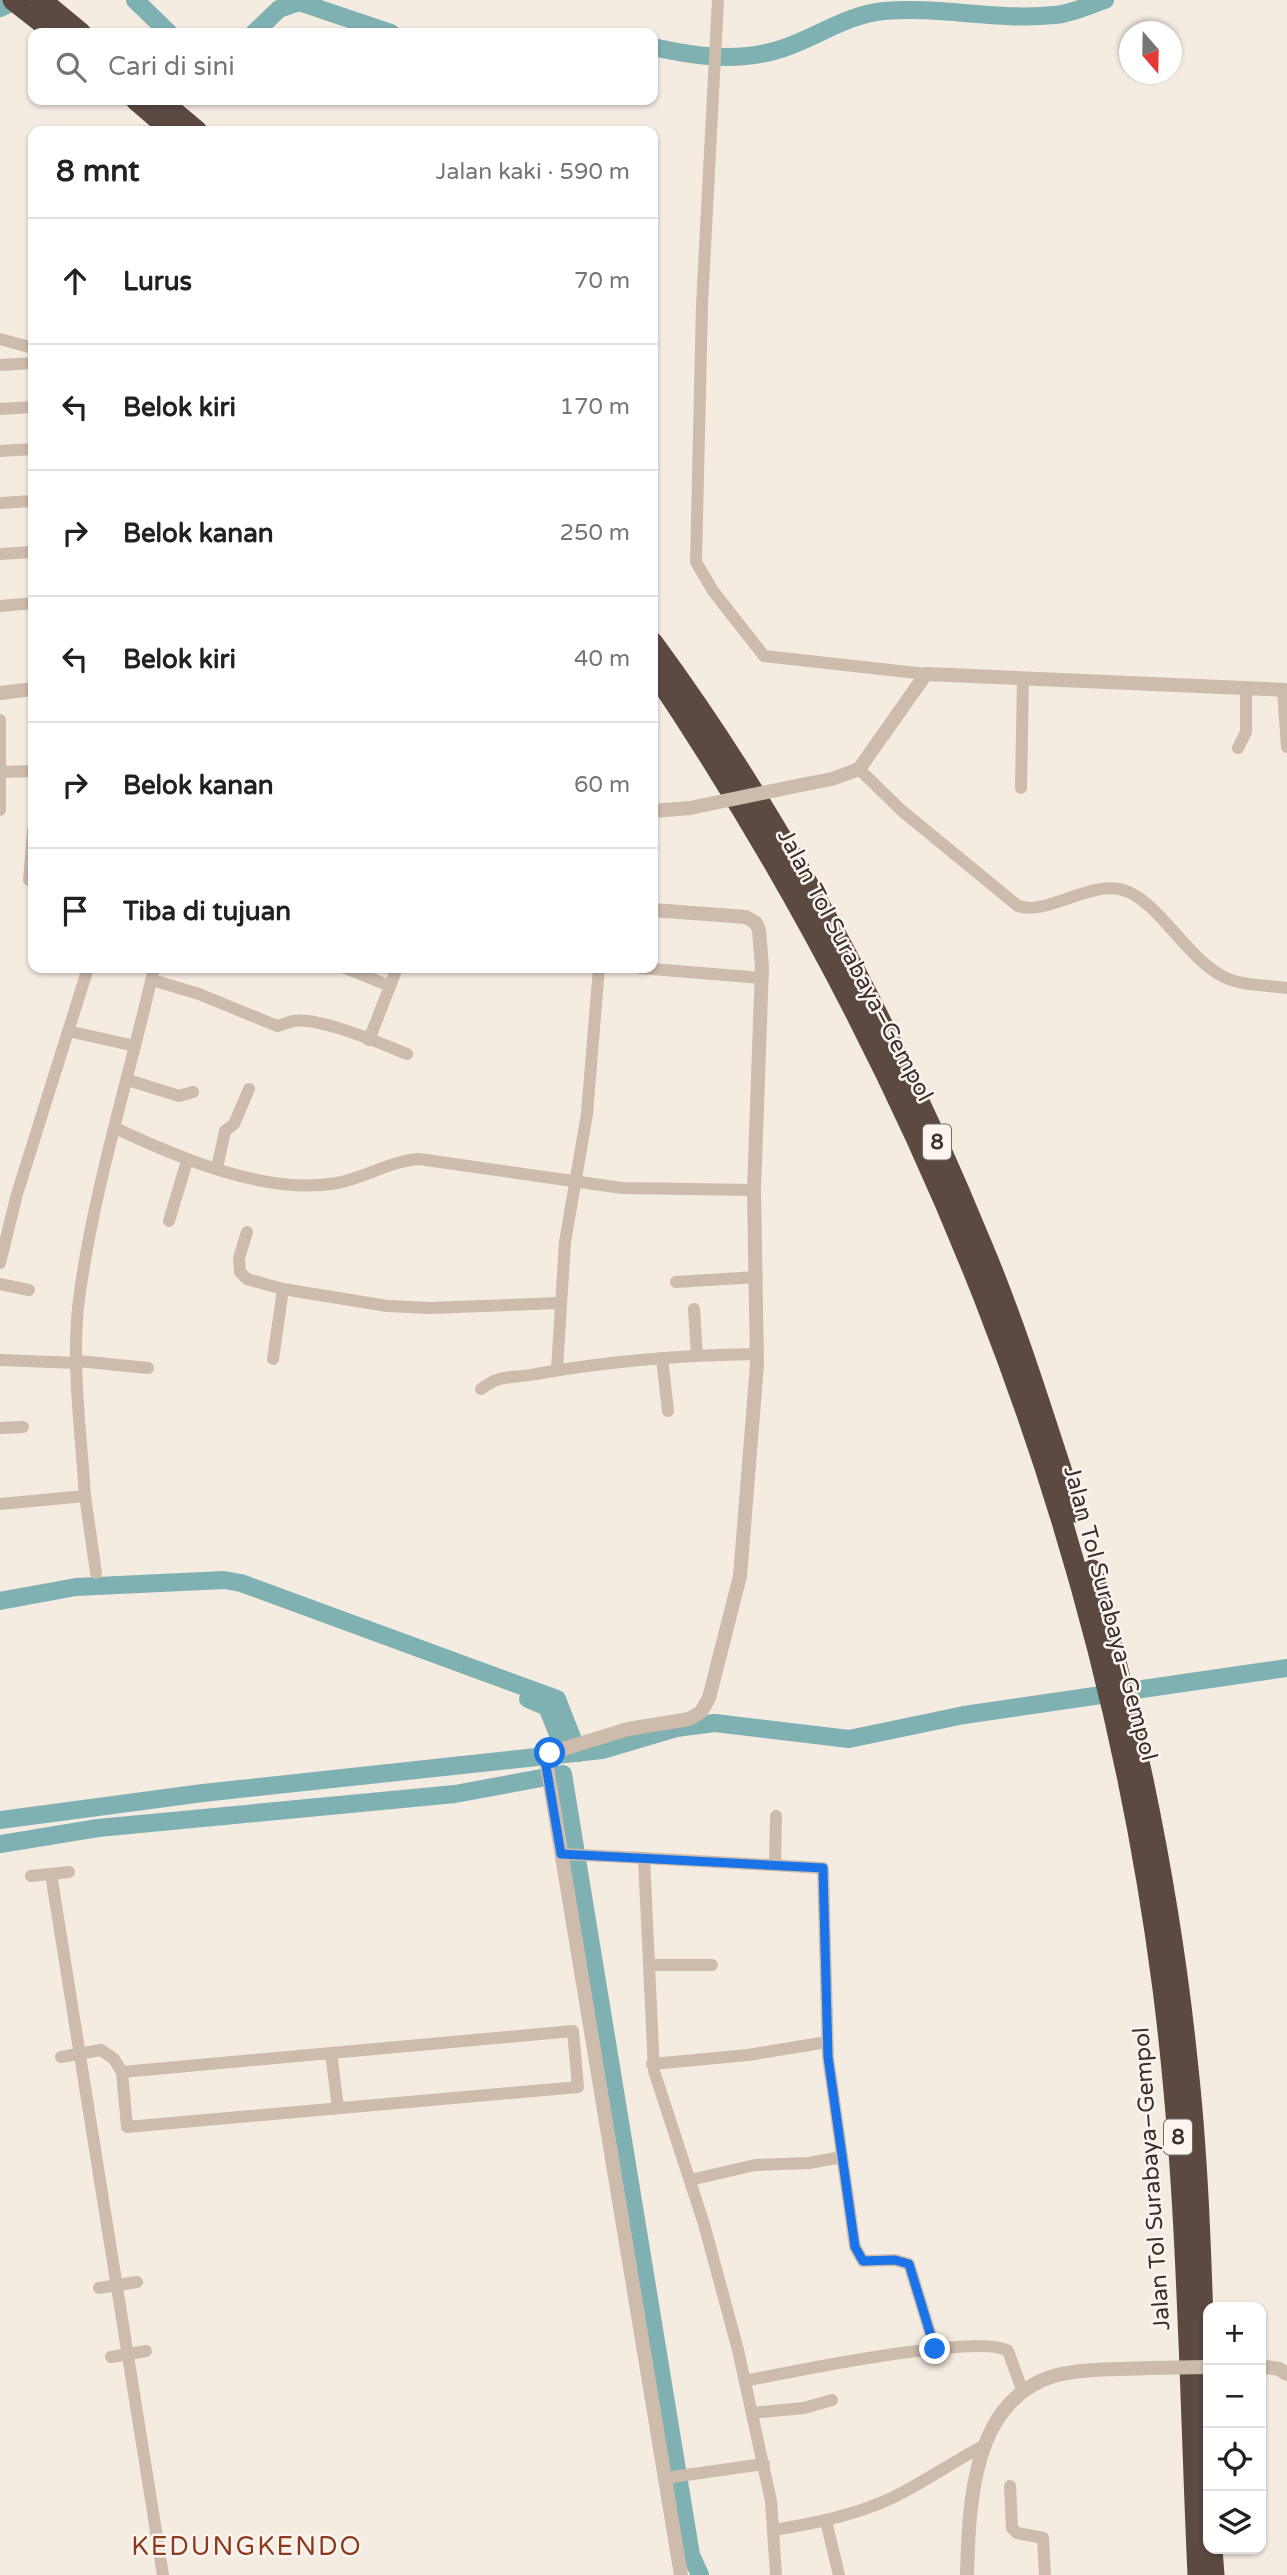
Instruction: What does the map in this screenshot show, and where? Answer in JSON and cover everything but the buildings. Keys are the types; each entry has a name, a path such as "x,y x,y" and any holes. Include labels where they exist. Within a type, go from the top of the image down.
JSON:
{"highway":[{"path":"13,0 44,10 73,28"},
{"path":"44,10 53,28"},
{"path":"142,105 166,126"},
{"path":"166,105 191,126"},
{"name":"Jalan Tol Surabaya–Gempol","path":"658,650 726,750 801,874 859,978 919,1100 984,1250 1032,1380 1078,1521 1161,1873 1188,2059 1197,2189 1207,2428"},
{"name":"Jalan Tol Surabaya–Gempol","path":"658,677 712,758 799,905 837,974 948,1204 1001,1341 1064,1523 1118,1695 1149,1892 1180,2159 1198,2575"},
{"path":"1212,2554 1214,2575"}],"street":[{"path":"718,0 702,305 696,562 712,591 760,654 768,658 926,674 1022,691 1246,700 1285,690 1287,747"},
{"path":"0,340 28,347"},
{"path":"0,365 28,363"},
{"path":"0,410 28,407"},
{"path":"0,452 28,449"},
{"path":"0,503 28,501"},
{"path":"0,554 28,552"},
{"path":"0,606 28,603"},
{"path":"658,811 690,808 832,779 859,769 926,674"},
{"path":"0,692 28,689"},
{"path":"1021,788 1022,691"},
{"path":"1238,748 1245,740 1246,700"},
{"path":"0,720 0,810"},
{"path":"859,769 901,810 1018,906 1032,907 1088,892 1122,890 1145,904 1188,949 1223,976 1287,988"},
{"path":"2,772 28,771"},
{"path":"658,910 751,918 759,930 762,978 754,1190 757,1354 740,1576 706,1704 701,1712 689,1718 628,1729 548,1755 549,1777 569,1853 671,2477 681,2575"},
{"path":"658,970 762,978"},
{"path":"0,1263 17,1194 86,973"},
{"path":"358,973 390,986"},
{"path":"369,1040 395,973"},
{"path":"558,1369 559,1303 574,1182 587,1114 599,973"},
{"path":"96,1573 85,1496 78,1311 86,1251 153,974 277,1026 292,1021 307,1022 407,1054"},
{"path":"68,1031 135,1046"},
{"path":"128,1080 178,1096 193,1092"},
{"path":"217,1168 225,1130 234,1124 249,1089"},
{"path":"115,1128 187,1161 274,1182 321,1185 419,1159 642,1190 754,1190"},
{"path":"169,1221 187,1161"},
{"path":"247,1232 239,1258 240,1272 247,1279 283,1289 387,1306 430,1308 559,1303"},
{"path":"676,1282 757,1277"},
{"path":"0,1284 29,1290"},
{"path":"273,1359 283,1289"},
{"path":"694,1309 697,1356"},
{"path":"481,1390 500,1377 529,1376 558,1369 662,1358 757,1354"},
{"path":"662,1358 668,1411"},
{"path":"0,1360 78,1362 148,1368"},
{"path":"0,1428 23,1427"},
{"path":"0,1504 85,1496"},
{"path":"775,1864 776,1816"},
{"path":"569,1853 823,1868 827,2042 857,2256 863,2261 895,2260 909,2264 935,2349"},
{"path":"644,1858 652,2064 690,2180 745,2381 764,2464 774,2530 776,2575"},
{"path":"31,1876 69,1872"},
{"path":"51,1874 163,2575"},
{"path":"650,1965 712,1965"},
{"path":"61,2057 100,2050 114,2059 122,2072 127,2127 578,2087 573,2031 122,2072"},
{"path":"652,2064 748,2055 827,2042"},
{"path":"331,2053 338,2108"},
{"path":"690,2180 755,2165 809,2163 842,2157"},
{"path":"99,2288 137,2282"},
{"path":"745,2381 935,2349 1004,2348 1023,2392"},
{"path":"111,2357 146,2351"},
{"path":"967,2575 972,2513 983,2446 998,2415 1023,2392 1065,2373 1203,2367"},
{"path":"1266,2368 1287,2374"},
{"path":"752,2413 804,2407 832,2400"},
{"path":"774,2530 826,2521 895,2497 983,2446"},
{"path":"671,2477 764,2464"},
{"path":"1010,2486 1012,2528 1017,2533 1043,2538 1045,2575"},
{"path":"826,2521 839,2575"}],"waterway":[{"path":"0,8 17,0"},
{"path":"135,0 164,28"},
{"path":"658,48 698,55 744,56 788,47 869,13 926,10 990,15 1054,15 1105,0"},
{"path":"259,28 279,9 299,2 376,28"},
{"path":"0,1601 76,1587 224,1580 241,1583 557,1699 578,1753"},
{"path":"0,1820 203,1793 602,1750 676,1728 715,1723 849,1739 964,1715 1287,1668"},
{"path":"528,1699 547,1707 559,1737 560,1751"},
{"path":"0,1844 98,1828 455,1794 563,1774 691,2555 700,2575"}],"district":[{"name":"KEDUNGKENDO","path":"247,2546"}],"route":[{"path":"550,1753 545,1760 561,1854 823,1868 828,2057 857,2256 863,2261 895,2260 909,2264 935,2349"}]}
